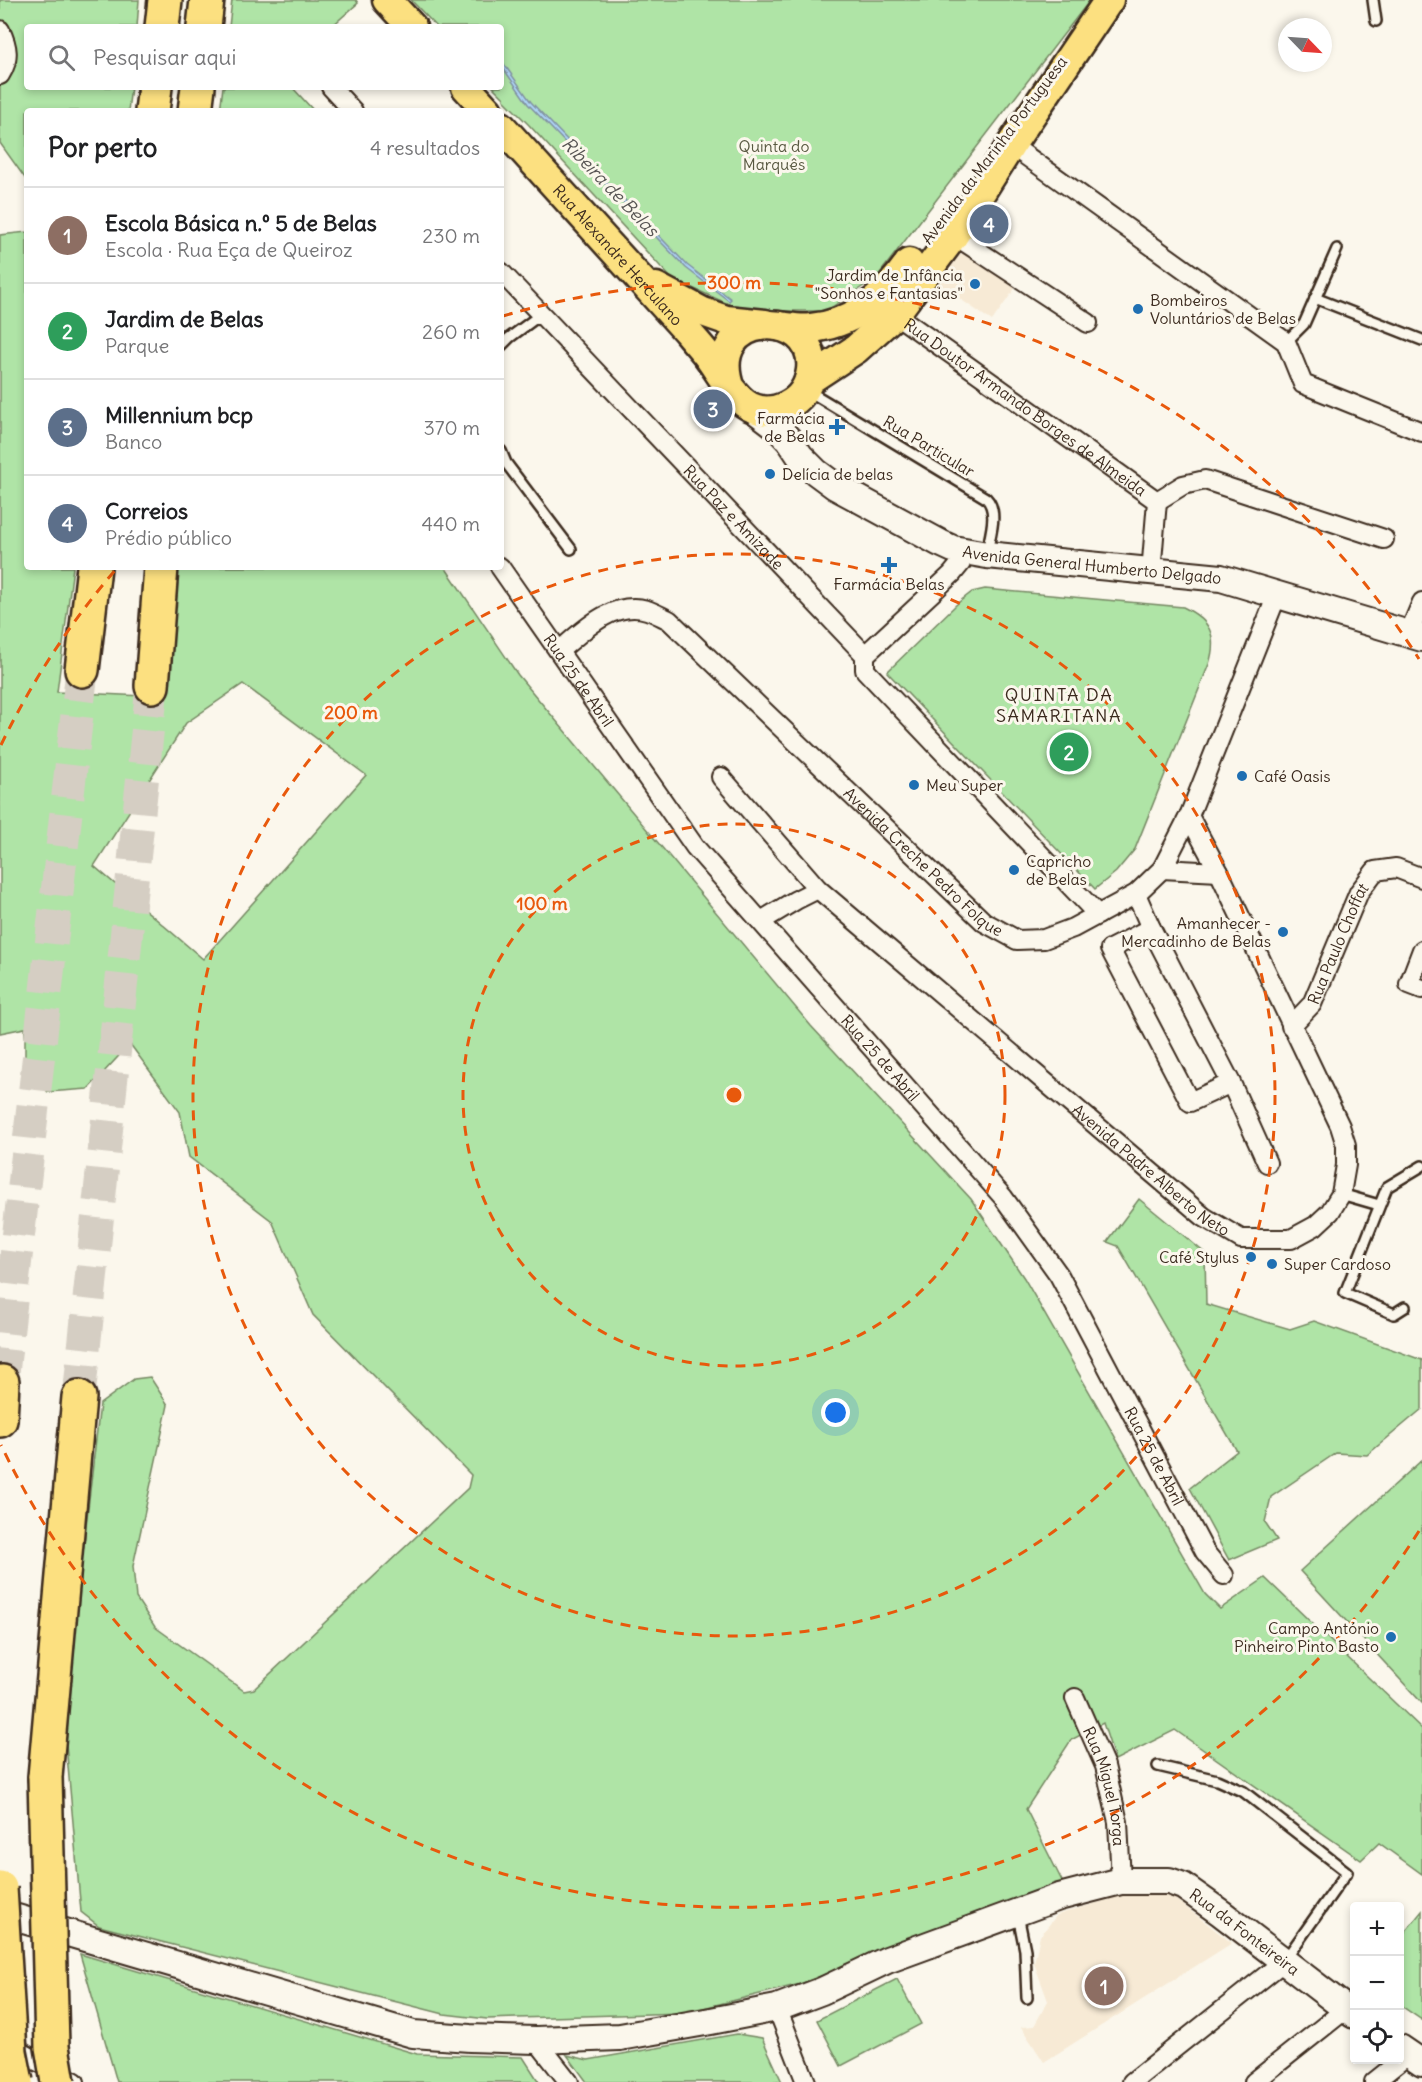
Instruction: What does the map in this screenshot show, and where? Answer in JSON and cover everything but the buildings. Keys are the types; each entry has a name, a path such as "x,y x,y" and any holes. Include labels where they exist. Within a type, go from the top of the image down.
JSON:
{"highway":[{"path":"162,24 165,0"},
{"path":"204,24 207,0"},
{"path":"152,108 155,90"},
{"path":"195,108 198,90"},
{"path":"82,670 94,570"},
{"path":"152,686 161,570"},
{"path":"0,1420 2,1382"},
{"path":"58,2082 52,2048 45,1777 79,1397"},
{"path":"0,1888 10,2052 16,2082"}],"main road":[{"path":"387,0 409,24"},
{"name":"Avenida da Marinha Portuguesa","path":"805,388 856,349 895,314 954,235 1108,0"},
{"name":"Avenida da Marinha Portuguesa","path":"639,278 710,314 738,322 809,329 826,326 863,311 887,291 939,224 1001,137 1108,0"},
{"path":"469,90 485,108"},
{"name":"Rua Alexandre Herculano","path":"504,129 701,348 741,398"},
{"path":"771,325 791,331 802,340 808,352 811,366 805,388 790,405 777,410 764,411 741,398 725,375 725,361 730,347 739,336 751,328 771,325"}],"street":[{"path":"0,30 8,52 7,61 0,75"},
{"path":"334,90 350,108"},
{"path":"1011,145 1286,342 1303,384 1422,432"},
{"path":"954,235 1088,323"},
{"name":"Rua Paz e Amizade","path":"504,275 865,655"},
{"name":"Rua Doutor Armando Borges de Almeida","path":"895,314 1158,501 1151,573"},
{"path":"790,441 790,425 805,388"},
{"name":"Avenida General Humberto Delgado","path":"741,398 776,426 800,456 835,486 940,543 976,553 1151,573 1221,578 1415,636"},
{"path":"1158,501 1183,485 1205,480 1384,539"},
{"path":"976,553 961,563 865,655 865,670 1098,915"},
{"name":"Rua 25 de Abril","path":"502,570 695,847 1003,1197 1041,1249 1059,1275 1205,1552 1224,1575"},
{"name":"Avenida Creche Pedro Folque","path":"559,651 600,618 620,609 646,609 669,620 984,922 1017,940 1044,939 1073,928 1136,894 1162,869 1189,816 1277,594"},
{"path":"1415,636 1422,602"},
{"name":"Avenida Padre Alberto Neto","path":"721,777 818,889 1204,1217 1241,1239 1290,1239 1315,1226 1330,1212 1341,1194 1346,1165 1346,1145 1340,1126 1219,872 1189,816"},
{"name":"Rua Paulo Choffat","path":"1291,1026 1312,1004 1359,892 1375,871 1396,868 1422,878"},
{"path":"1162,869 1219,872"},
{"path":"761,921 818,889"},
{"path":"1136,894 1151,928 1231,1083 1268,1163"},
{"path":"1151,928 1110,949 1190,1102 1231,1083"},
{"path":"1422,950 1409,984 1422,989"},
{"name":"Rua Miguel Torga","path":"1075,1698 1105,1766 1118,1822 1121,1881"},
{"name":"Rua da Fonteireira","path":"0,1913 412,2034 536,2040 620,2037 777,2008 822,1991 887,1960 1059,1897 1121,1881 1169,1881 1183,1886 1221,1913 1350,2012"},
{"path":"1132,2082 1283,1962"},
{"path":"777,2008 806,2082"},
{"path":"1254,2082 1350,2012"},
{"path":"0,2040 75,2082"},
{"path":"536,2040 569,2082"},
{"path":"1374,2082 1410,2055"}],"lane":[{"path":"1373,0 1376,21"},
{"path":"1286,342 1304,324 1337,249"},
{"path":"1316,298 1422,340"},
{"path":"504,343 540,315"},
{"name":"Rua Particular","path":"805,388 986,498 993,510 976,553"},
{"path":"504,459 572,549"},
{"path":"1405,1307 1394,1314 1345,1293 1387,1187 1422,1166"},
{"path":"1341,1194 1379,1205"},
{"path":"1158,1766 1217,1780 1244,1792 1347,1872 1283,1962"},
{"path":"1017,1913 1025,1950 1027,1998"}],"shaded area":[{"name":"Jardim de Infância \"Sonhos e Fantasias\"","path":"966,253 1016,287 992,321 934,281 950,257"},
{"path":"1149,1891 1170,1895 1232,1943 1044,2062 1021,2027 1034,2026 1048,2001 1034,1963 1040,1936 1057,1915 1119,1896"}],"green space":[{"path":"0,0 139,0 137,24 24,24 24,90 131,90 128,108 24,108 24,177 0,143"},
{"path":"232,0 356,0 358,3 334,24 229,24"},
{"name":"Quinta do Marquês","path":"411,0 1090,0 877,277 826,311 780,311 735,307 672,279 496,90 504,90 504,24 434,24"},
{"path":"223,90 295,90 311,108 220,108"},
{"path":"24,232 24,570 73,570 57,692 166,697 178,570 447,570 518,675 811,1026 971,1199 1024,1278 1205,1594 1220,1609 1265,1578 1422,1729 1422,1874 1379,1843 1361,1860 1175,1730 1115,1760 1103,1723 1071,1740 1026,1809 1063,1883 800,1984 683,2013 487,2019 444,2014 99,1926 81,1912 66,1744 80,1578 100,1404 134,1379 150,1377 168,1405 133,1566 136,1598 155,1627 244,1691 254,1689 468,1488 471,1475 313,1315 272,1221 189,1157 180,1112 130,1044 88,1089 48,1092 25,1071 25,1028 0,1033 0,235","holes":["243,684 366,775 203,959 94,866 186,723"]},
{"path":"985,589 1183,607 1200,617 1210,630 1213,645 1209,664 1135,849 1116,872 1095,889 887,672 959,602 972,592"},
{"path":"1139,1199 1205,1253 1206,1304 1290,1329 1314,1321 1422,1360 1422,1409 1367,1455 1336,1453 1271,1497 1265,1522 1277,1540 1229,1560 1190,1488 1237,1451 1118,1246 1107,1242"},
{"name":"Campo António Pinheiro Pinto Basto","path":"1422,1460 1422,1703 1300,1571"},
{"path":"1422,1911 1422,2020 1404,2008 1404,1933"},
{"path":"80,1954 417,2054 523,2057 539,2082 117,2082"},
{"path":"897,1979 921,2024 841,2066 817,2020"},
{"path":"737,2034 762,2038 782,2082 587,2082 567,2055 588,2060"}],"water":[{"name":"Ribeira de Belas","path":"504,64 531,102 687,265 731,299 729,301 686,268 528,104 504,69"}],"tunnel":[{"path":"2,1382 82,670"},
{"path":"79,1397 152,686"}],"place":[{"name":"Correios","path":"989,224"},
{"name":"Jardim de Infância \"Sonhos e Fantasias\"","path":"975,284"},
{"name":"Bombeiros Voluntários de Belas","path":"1138,309"},
{"name":"Millennium bcp","path":"713,409"},
{"name":"Farmácia de Belas","path":"837,427"},
{"name":"Delícia de belas","path":"770,474"},
{"name":"Farmácia Belas","path":"889,565"},
{"name":"Jardim de Belas","path":"1069,752"},
{"name":"Café Oasis","path":"1242,776"},
{"name":"Meu Super","path":"914,785"},
{"name":"Capricho de Belas","path":"1014,870"},
{"name":"Amanhecer - Mercadinho de Belas","path":"1283,932"},
{"name":"Café Stylus","path":"1251,1257"},
{"name":"Super Cardoso","path":"1272,1264"},
{"name":"Campo António Pinheiro Pinto Basto","path":"1391,1637"},
{"name":"Escola Básica n.º 5 de Belas","path":"1104,1986"}],"district":[{"name":"QUINTA DA SAMARITANA","path":"1059,705"}]}
